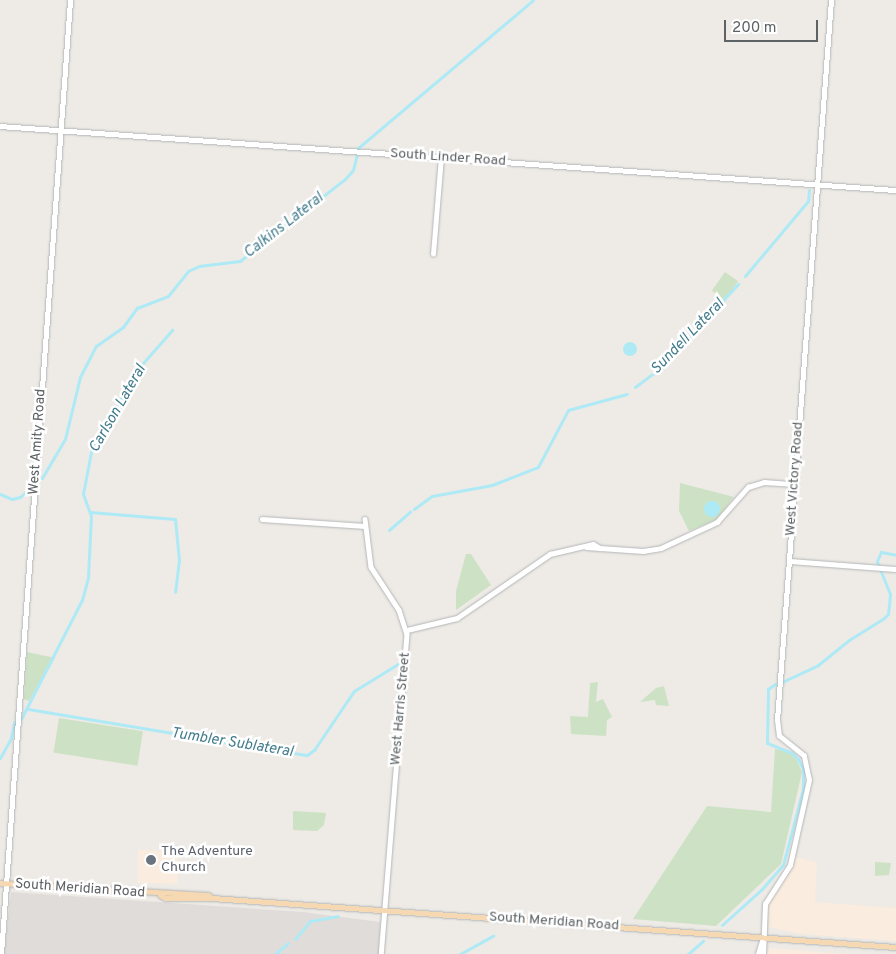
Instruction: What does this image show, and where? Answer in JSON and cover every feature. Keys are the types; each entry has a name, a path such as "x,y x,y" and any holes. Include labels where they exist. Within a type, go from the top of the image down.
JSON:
{"main road":[{"name":"South Meridian Road","path":"2,883 762,939 896,947"}],"street":[{"name":"West Amity Road","path":"1,954 2,883 70,0"},
{"name":"West Victory Road","path":"762,939 765,904 790,864 810,780 804,756 781,738 777,728 830,0"},
{"name":"South Linder Road","path":"0,126 896,190"},
{"path":"434,254 441,158"},
{"path":"407,630 450,621 545,556 567,548 586,547 643,551 661,548 717,522 748,487 764,482 794,484"},
{"path":"262,519 365,526"},
{"name":"West Harris Street","path":"365,519 371,567 400,610 407,630 381,954"},
{"path":"789,561 896,569"},
{"path":"758,954 762,939"},
{"path":"762,939 763,954"}],"shaded area":[{"path":"138,850 178,851 177,884 137,883"},
{"path":"795,857 817,862 815,902 896,908 896,941 801,934 768,927 768,906"},
{"path":"11,892 303,912 380,922 379,954 4,954"},
{"path":"767,948 847,954 767,954"}],"green space":[{"path":"725,272 738,281 725,300 712,291"},
{"path":"680,483 734,497 717,519 689,531 679,511"},
{"path":"466,554 471,554 491,585 456,610 456,591"},
{"path":"27,652 55,658 29,701 24,699"},
{"path":"598,682 596,702 603,699 612,717 607,720 606,736 571,734 570,716 588,717 590,683"},
{"path":"664,686 669,706 656,705 655,700 640,702 656,688"},
{"path":"59,718 143,731 137,766 54,753"},
{"path":"775,749 788,751 796,758 802,772 781,864 716,926 633,919 707,806 771,812"},
{"path":"293,811 326,813 324,825 317,831 293,830"},
{"path":"875,862 891,863 889,875 875,876"}],"water":[{"path":"630,342 635,344 637,349 635,354 630,356 625,354 623,349 625,344"},
{"path":"709,501 715,501 720,506 718,515 709,517 704,512 704,506"}],"waterway":[{"name":"Calkins Lateral","path":"358,148 533,0"},
{"name":"Calkins Lateral","path":"42,478 65,439 80,377 96,346 123,327 137,308 168,296 188,271 199,266 240,261 345,179 353,170 357,154"},
{"name":"Sundell Lateral","path":"745,276 808,201 809,190"},
{"name":"Sundell Lateral","path":"635,387 660,368 738,284"},
{"name":"Carlson Lateral","path":"21,719 82,600 88,577 91,516 83,494 91,452 136,371 172,330"},
{"name":"Sundell Lateral","path":"414,509 432,496 492,485 538,467 568,410 627,394"},
{"name":"Calkins Lateral","path":"0,494 12,499 20,497 30,488"},
{"name":"Sundell Lateral","path":"90,512 175,519 179,560 175,592"},
{"name":"Sundell Lateral","path":"389,530 410,512"},
{"path":"782,682 818,665 849,640 888,614 890,594 877,561 881,552 896,555"},
{"name":"Tumbler Sublateral","path":"28,709 307,755 314,750 354,691 398,664"},
{"path":"722,925 762,889 783,865 803,789 803,769 798,759 792,753 767,743 768,689 775,684"},
{"name":"Carlson Lateral","path":"0,758 11,738 14,722"},
{"path":"295,939 310,921 338,916"},
{"path":"460,954 493,936"},
{"path":"688,954 703,941"},
{"path":"275,954 288,943"}],"place":[{"name":"The Adventure Church","path":"151,860"}]}
